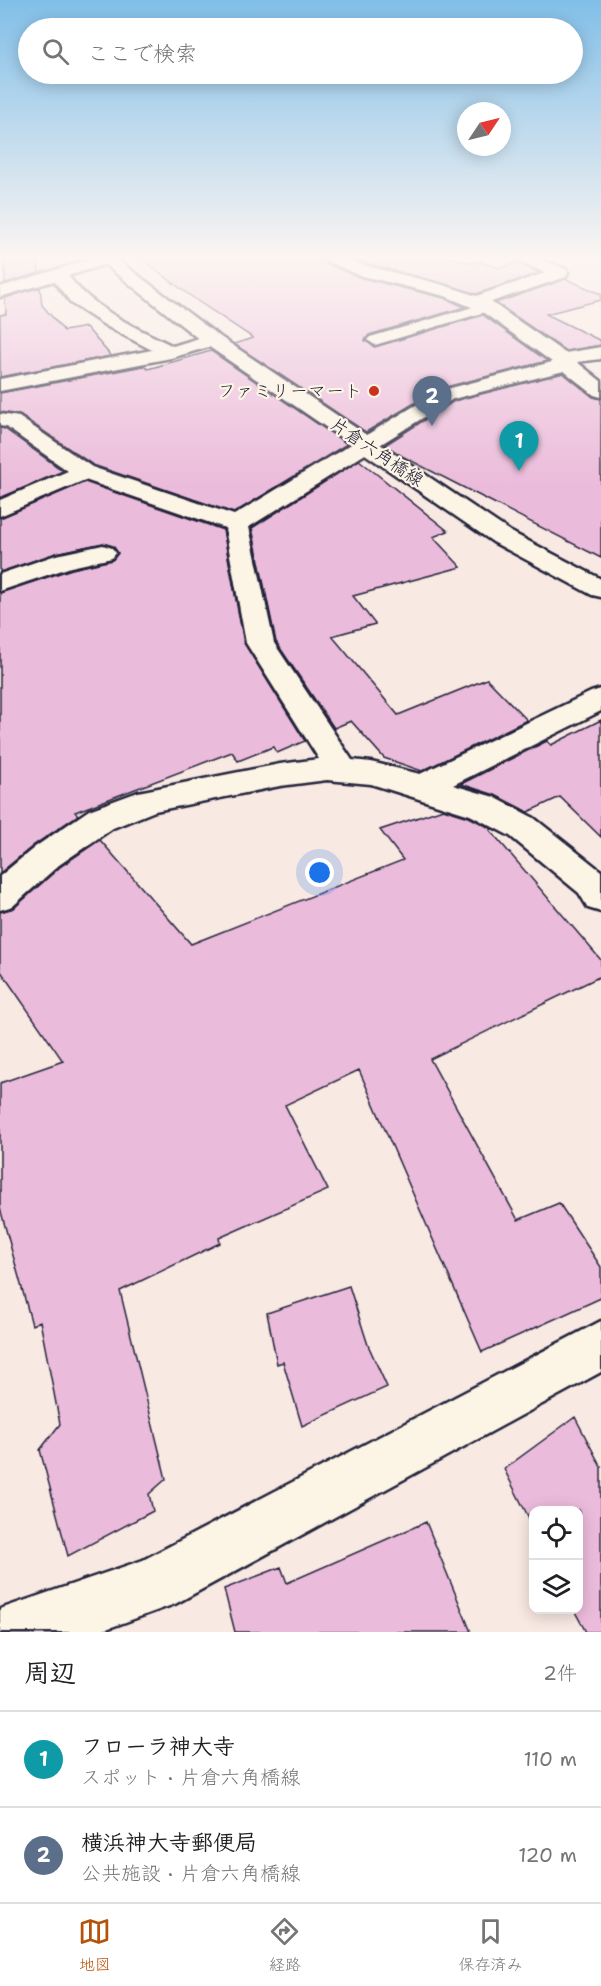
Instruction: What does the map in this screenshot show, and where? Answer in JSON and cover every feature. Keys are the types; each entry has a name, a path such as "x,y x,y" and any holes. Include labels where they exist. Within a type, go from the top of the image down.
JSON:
{"street":[{"path":"136,334 171,352"},
{"name":"片倉六角橋線","path":"205,334 502,537 601,589"},
{"path":"524,334 601,391"},
{"path":"0,385 171,352 212,340"},
{"path":"236,524 364,443 446,395 601,353"},
{"path":"0,420 12,421 84,472 236,524"},
{"path":"0,508 84,472"},
{"path":"236,524 260,643 342,770"},
{"path":"0,584 65,560 103,553"},
{"path":"423,786 601,699"},
{"path":"0,896 47,856 101,819 149,800 327,768 371,773 423,786 482,806 522,827 591,883 601,898"},
{"path":"15,1632 155,1584 601,1345"}],"lane":[{"path":"375,340 392,334"}],"building":[{"path":"0,334 92,334 111,356 0,377"},
{"path":"247,334 372,334 365,340 374,347 418,334 510,334 547,361 438,389 366,432 234,344 253,338"},
{"path":"541,334 587,334 601,341 601,345 566,351"},
{"path":"211,351 347,444 234,513 93,465 20,415 0,412 0,393 144,366 148,369"},
{"path":"563,373 593,397 601,399 601,558 402,456 385,445 454,401"},
{"path":"0,428 5,429 63,471 0,498"},
{"path":"359,460 448,531 433,537 461,567 353,596 375,624 332,636 398,715 487,679 527,720 422,771 384,758 351,721 334,728 276,642 252,528"},
{"path":"85,482 223,530 244,643 305,741 277,753 273,747 238,761 232,752 75,812 78,815 34,845 0,873 0,593 72,569 112,560 118,553 113,546 103,543 56,553 0,572 0,518"},
{"path":"601,720 601,837 560,797 528,812 495,795 461,784 547,741 551,745"},
{"path":"443,809 469,817 492,829 490,830 601,960 601,976 430,1059 518,1220 559,1203 601,1267 601,1298 482,1352 359,1070 285,1105 328,1190 219,1238 220,1243 120,1291 166,1479 149,1494 153,1511 68,1556 40,1450 60,1424 40,1321 32,1325 0,1208 0,1083 63,1061 0,970 0,912 14,908 60,867 100,840 191,944 403,860 380,830"},
{"path":"349,1286 368,1345 387,1387 302,1426 283,1362 277,1364 267,1313"},
{"path":"575,1417 601,1467 601,1632 586,1632 576,1614 583,1614 583,1506 529,1506 529,1518 504,1469"},
{"path":"426,1522 471,1632 235,1632 224,1589 281,1567 287,1583"}],"place":[{"name":"ファミリーマート","path":"374,391"},
{"name":"横浜神大寺郵便局","path":"432,426"},
{"name":"フローラ神大寺","path":"519,471"}]}
